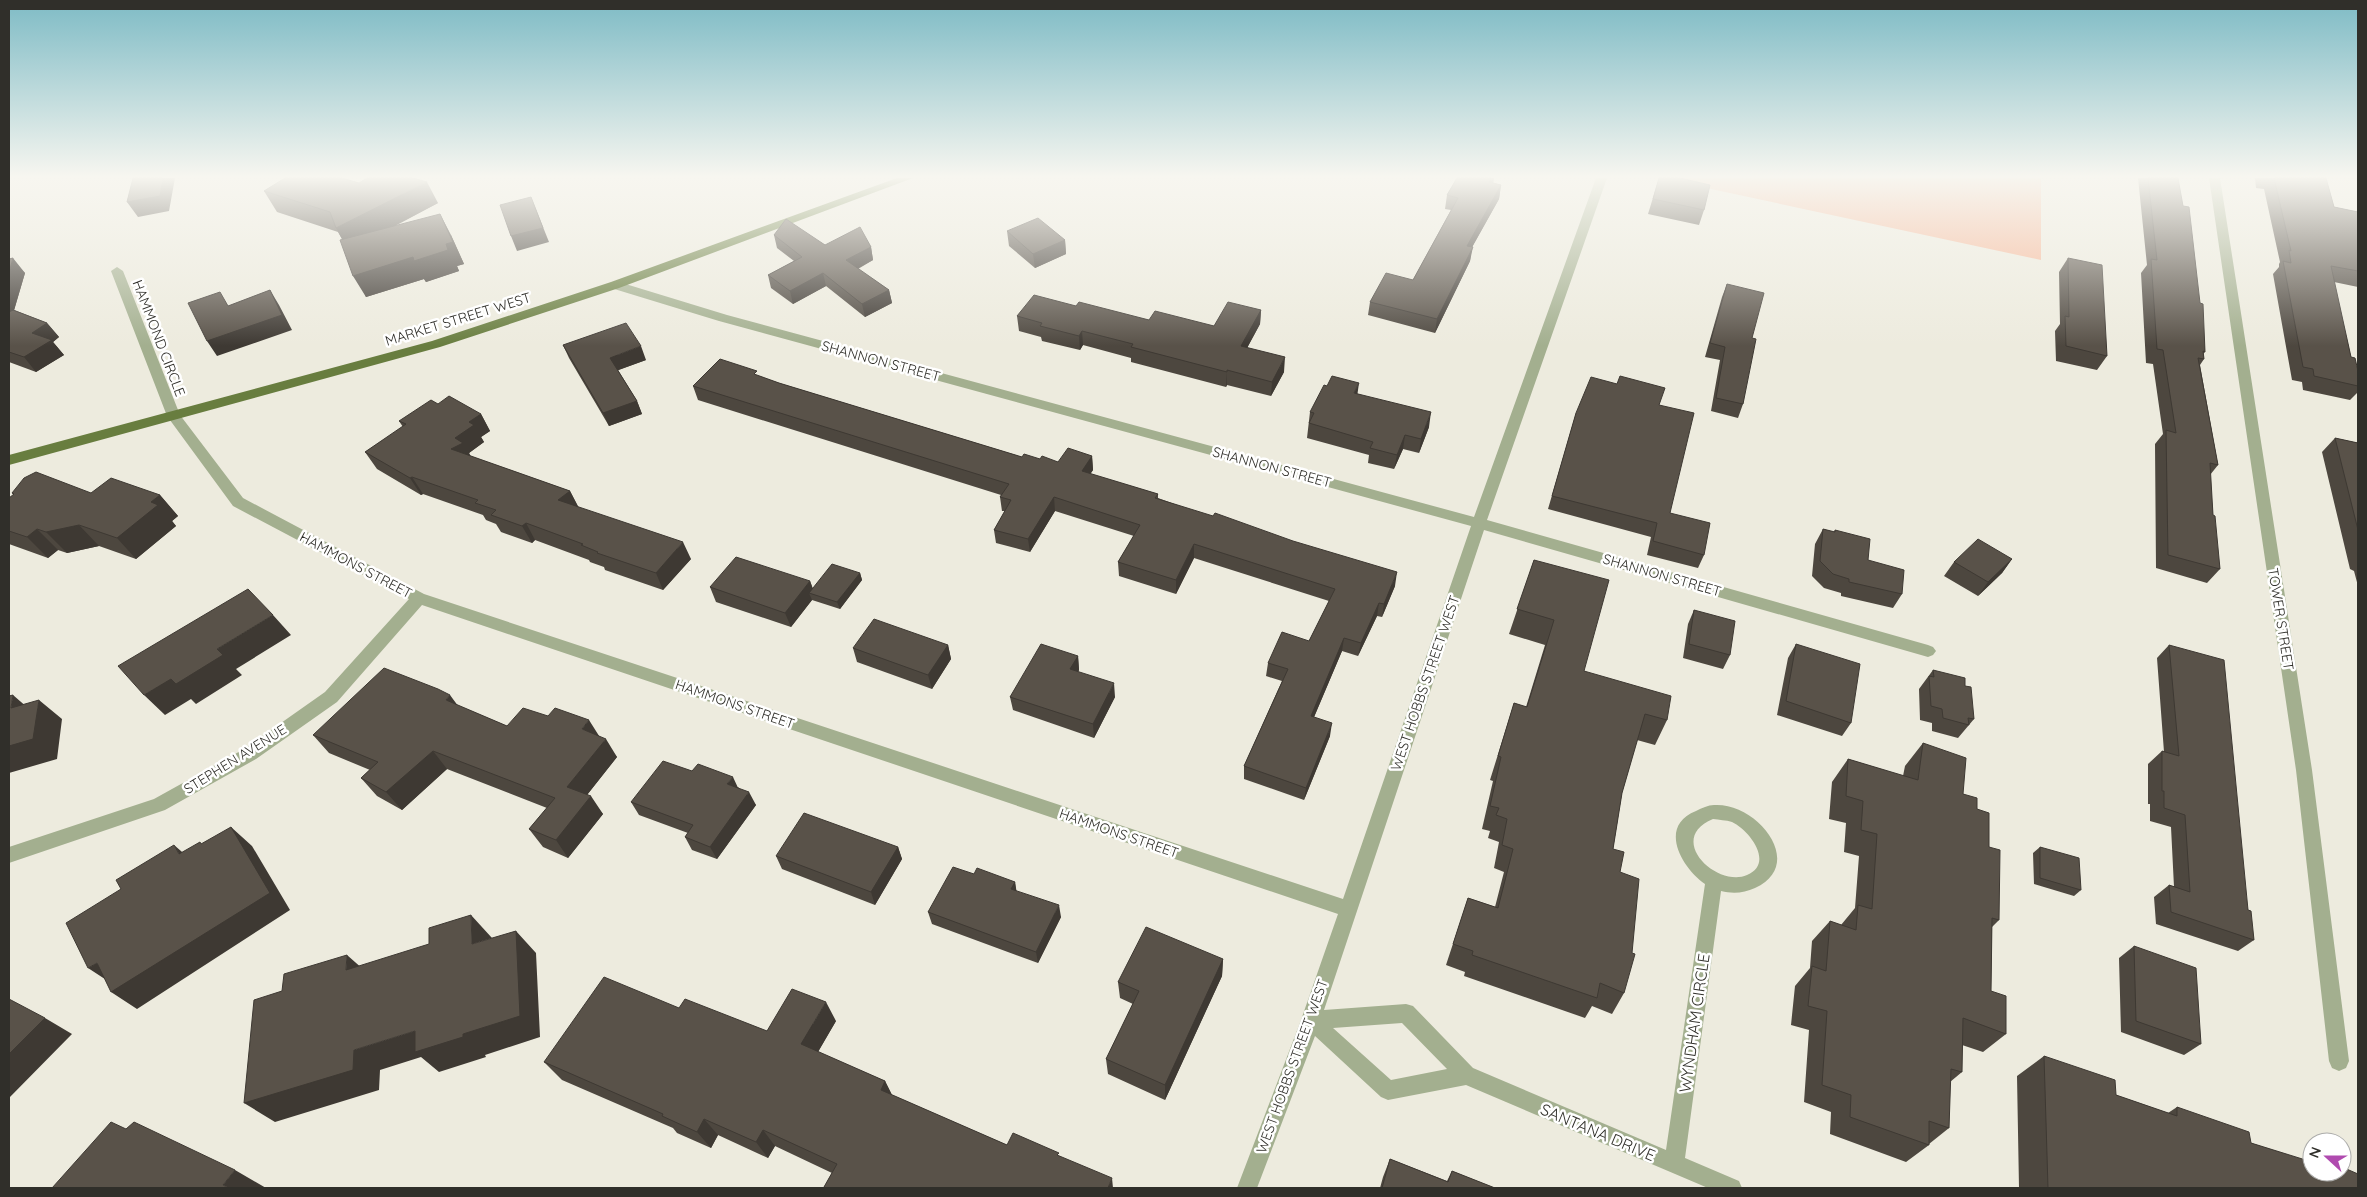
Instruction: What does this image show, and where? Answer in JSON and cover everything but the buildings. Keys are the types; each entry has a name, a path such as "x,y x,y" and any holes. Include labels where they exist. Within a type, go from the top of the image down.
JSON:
{"main road":[{"name":"MARKET STREET WEST","path":"9,460 436,344 614,285 755,234"}],"street":[{"name":"WEST HOBBS STREET WEST","path":"1248,1188 1311,1020 1479,523 1582,234"},
{"name":"TOWER STREET","path":"2222,234 2304,770 2339,1061"},
{"name":"HAMMOND CIRCLE","path":"117,271 174,416"},
{"name":"SHANNON STREET","path":"614,285 722,318 1479,523 1928,650"},
{"name":"HAMMONS STREET","path":"174,416 238,502 418,598 1348,909"},
{"name":"STEPHEN AVENUE","path":"9,854 159,805 250,754 331,697 418,598"},
{"path":"1712,812 1738,816 1751,825 1761,836 1767,848 1769,860 1765,872 1756,880 1744,885 1714,880 1692,862 1686,851 1685,829 1691,820 1700,814 1712,812"},
{"name":"WYNDHAM CIRCLE","path":"1674,1165 1714,880"},
{"name":"SANTANA DRIVE","path":"1311,1020 1406,1013 1466,1075 1674,1165 1732,1188"},
{"path":"1311,1020 1388,1090 1466,1075"}],"shaded area":[{"path":"1920,234 2041,234 2041,260"}]}
